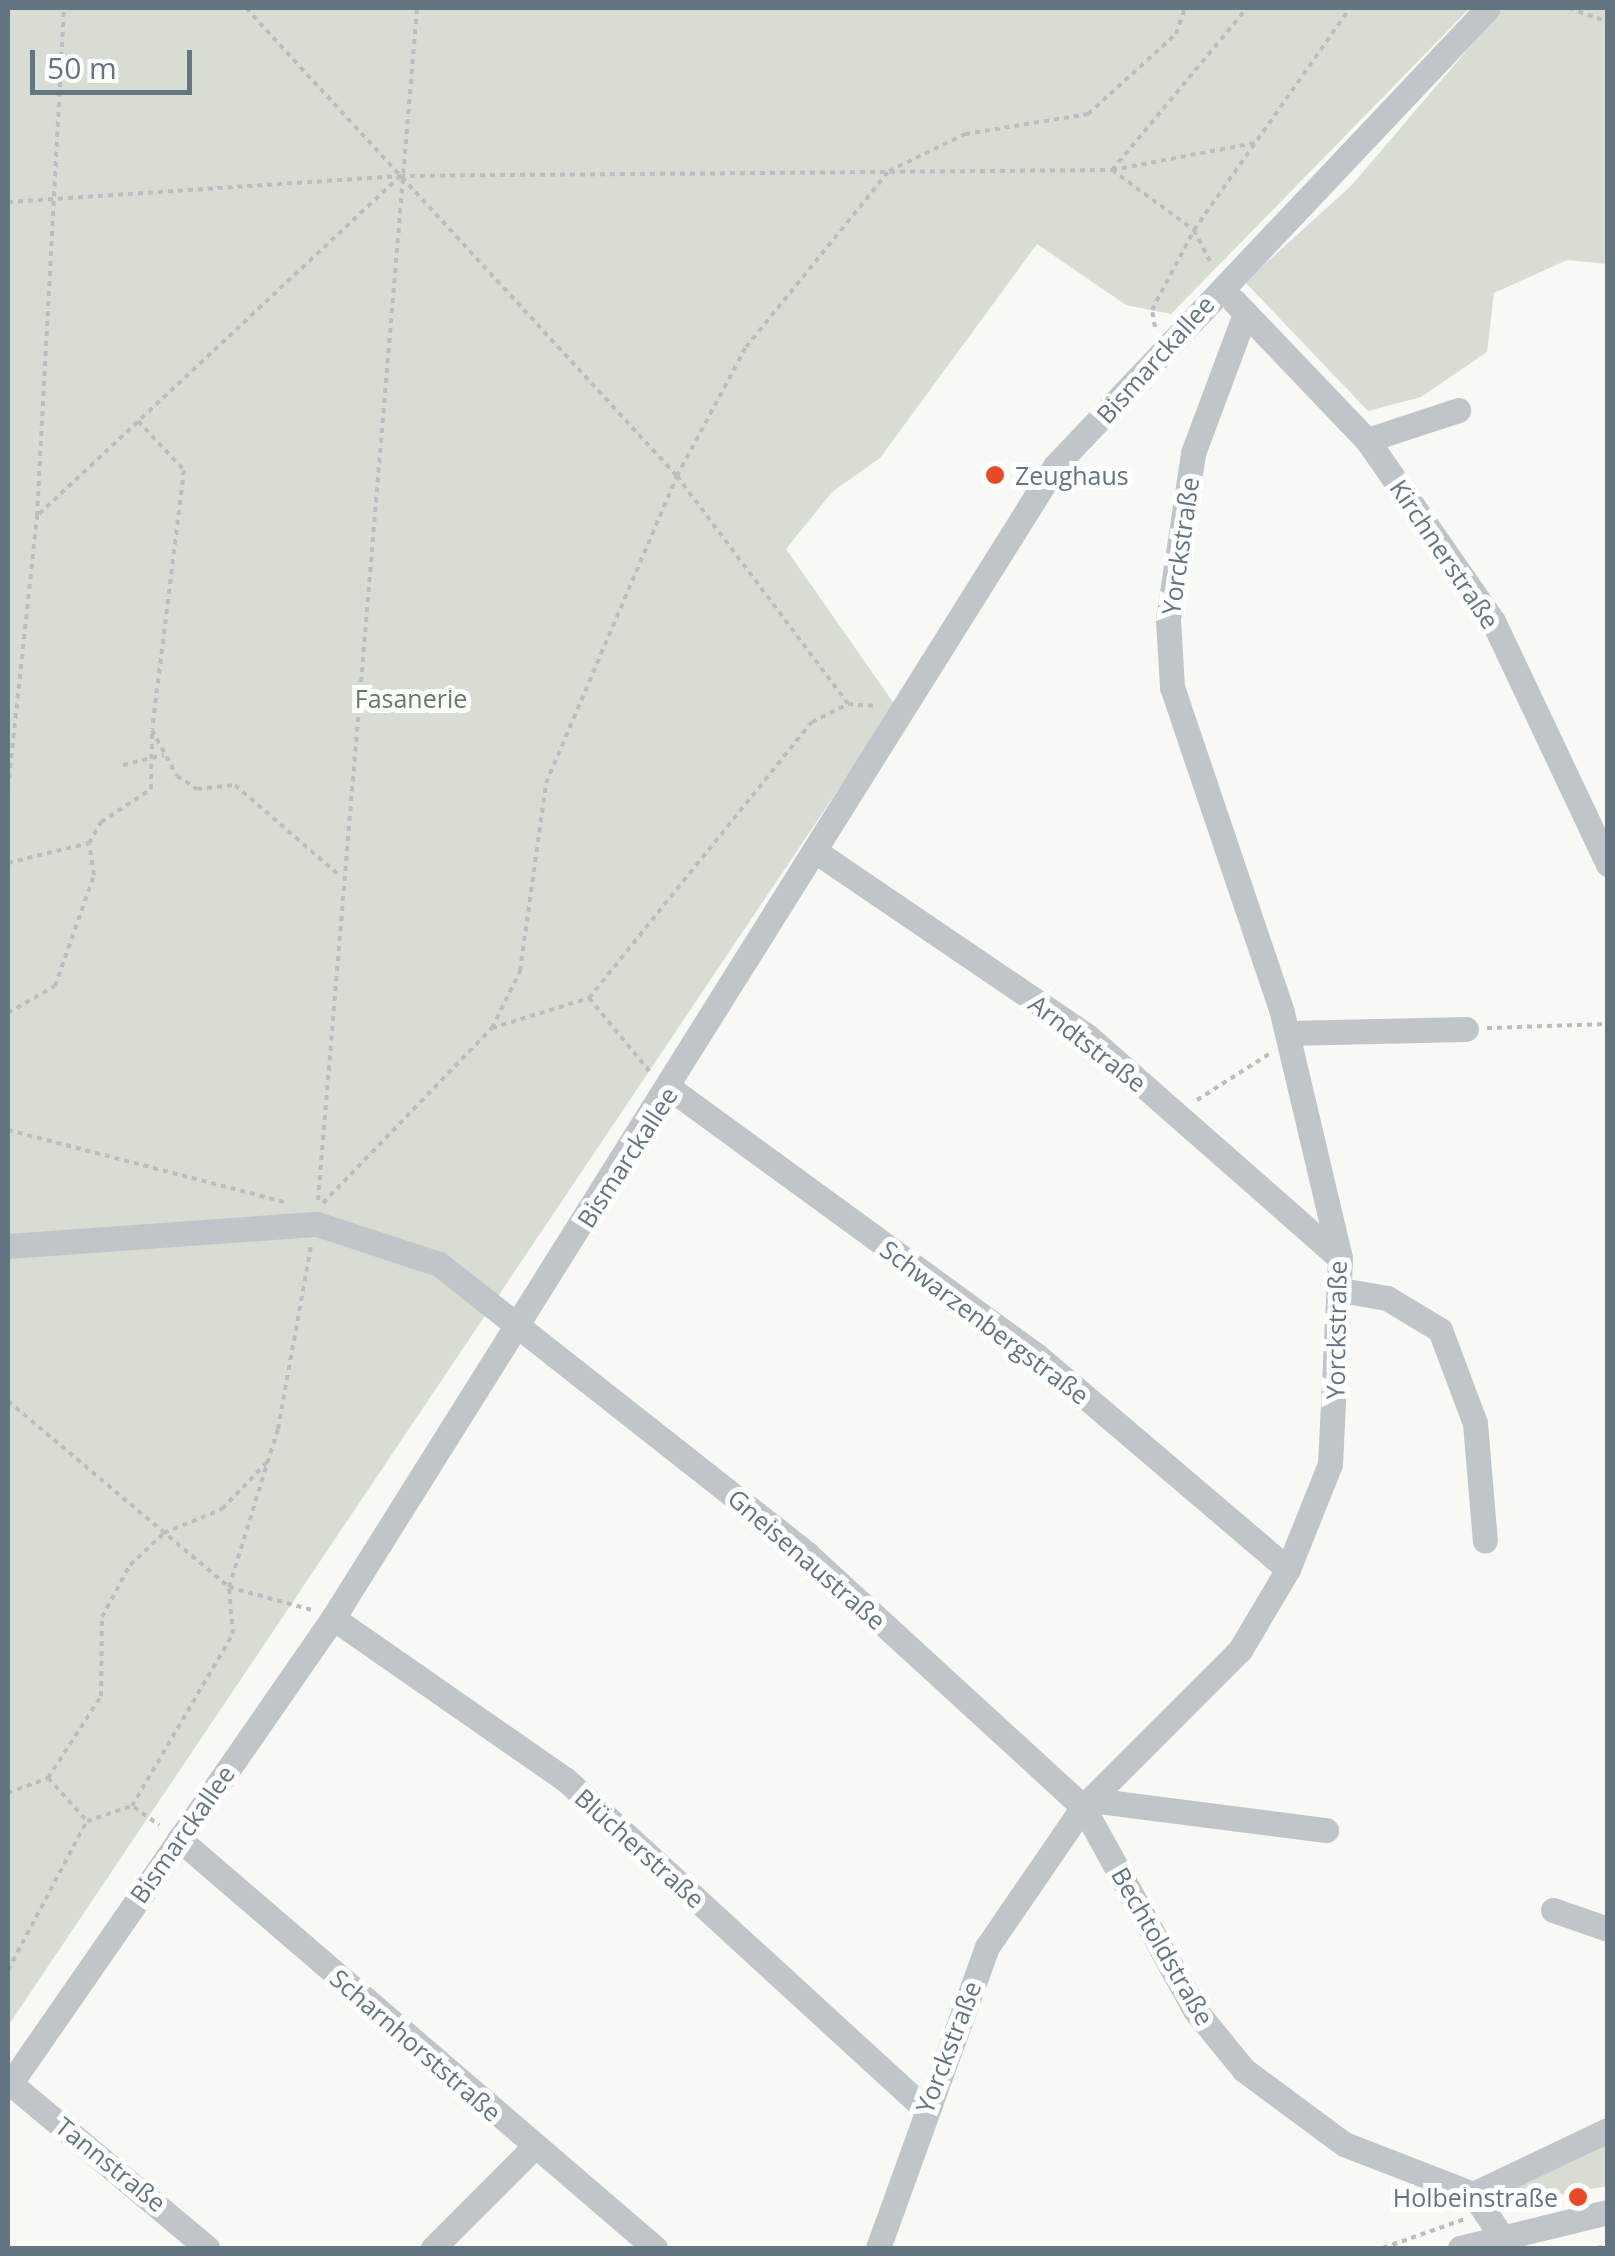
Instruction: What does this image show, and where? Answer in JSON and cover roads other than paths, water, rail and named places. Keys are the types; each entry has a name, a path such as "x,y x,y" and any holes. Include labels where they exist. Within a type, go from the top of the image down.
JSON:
{"street":[{"name":"Bismarckallee","path":"9,2086 333,1618 520,1324 662,1083 818,853 910,708 1055,466 1488,8"},
{"name":"Kirchnerstraße","path":"1222,285 1245,314 1367,440 1493,621 1608,864"},
{"name":"Yorckstraße","path":"878,2248 923,2107 988,1947 1087,1804 1240,1650 1288,1569 1330,1464 1340,1258 1288,1033 1172,688 1168,619 1192,453 1245,314"},
{"path":"1367,440 1458,410"},
{"name":"Arndtstraße","path":"818,853 1086,1035 1340,1258"},
{"path":"1288,1033 1466,1028"},
{"name":"Schwarzenbergstraße","path":"662,1083 1034,1354 1288,1569"},
{"name":"Gneisenaustraße","path":"8,1246 317,1224 439,1264 520,1324 807,1554 1087,1804"},
{"path":"1341,1290 1386,1298 1440,1330 1475,1423 1486,1541"},
{"name":"Blücherstraße","path":"333,1618 565,1778 923,2107"},
{"path":"1087,1804 1326,1830"},
{"name":"Bechtoldstraße","path":"1087,1804 1195,2010 1244,2070 1344,2144 1479,2203"},
{"name":"Scharnhorststraße","path":"179,1839 654,2248"},
{"path":"1553,1910 1608,1929"},
{"name":"Tannstraße","path":"9,2086 207,2248"},
{"path":"1500,2234 1479,2203 1608,2130"},
{"path":"433,2248 534,2146"},
{"path":"1460,2248 1500,2234 1608,2212"}],"place":[{"name":"Zeughaus","path":"995,475"},
{"name":"Holbeinstraße","path":"1578,2197"}],"park label":[{"name":"Fasanerie","path":"411,698"}]}
